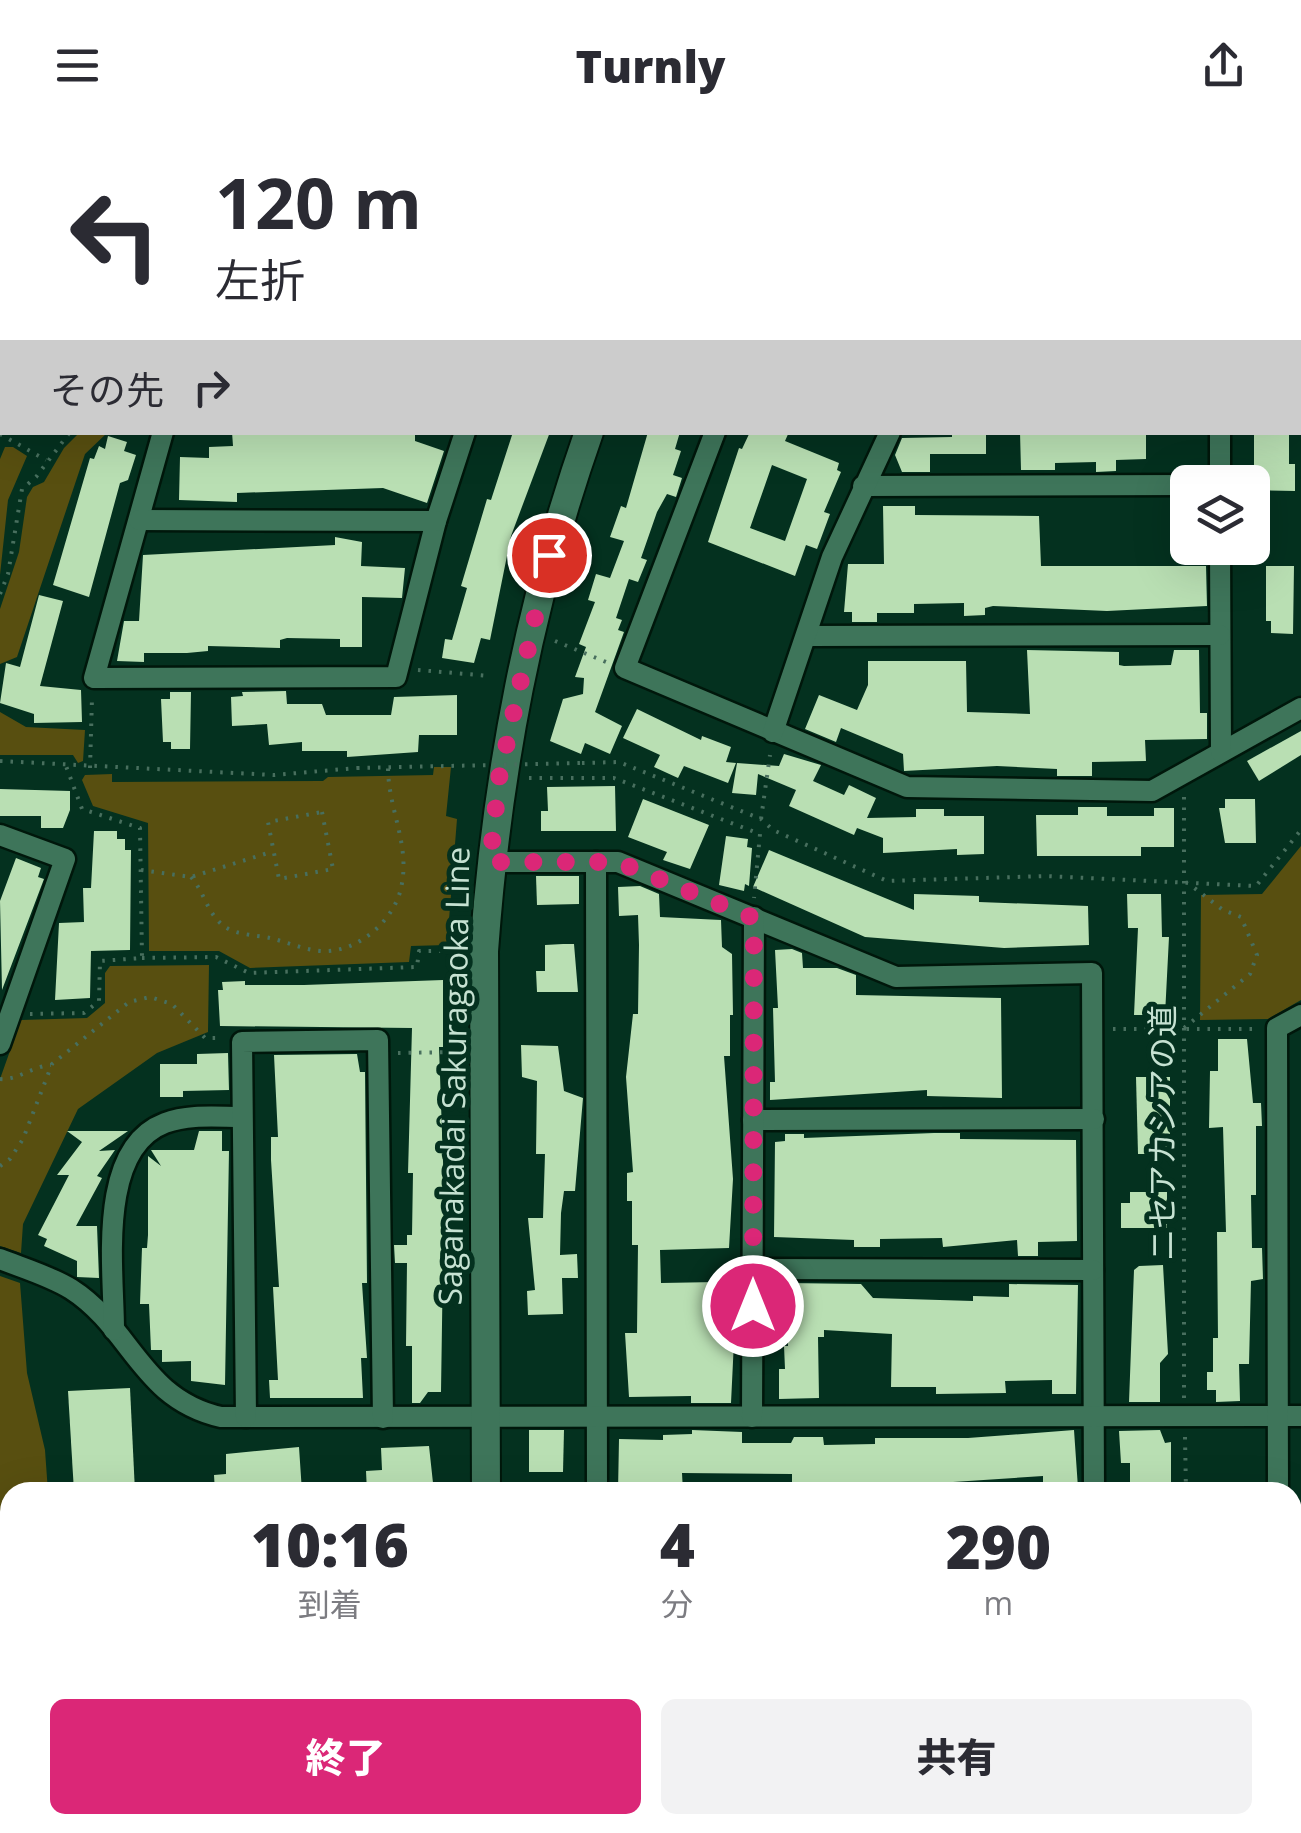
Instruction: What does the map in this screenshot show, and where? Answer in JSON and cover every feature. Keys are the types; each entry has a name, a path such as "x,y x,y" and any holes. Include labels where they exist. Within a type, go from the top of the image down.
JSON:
{"main road":[{"name":"Saganakadai Sakuragaoka Line","path":"485,1482 482,1418 484,951 490,862 499,778 530,629 559,518 588,435"}],"street":[{"path":"162,435 94,678 396,677 436,521 464,435"},
{"path":"714,435 625,668 906,787 1152,791 1301,708"},
{"path":"773,732 832,557 888,435"},
{"path":"1220,435 1220,465"},
{"path":"863,486 1170,485"},
{"path":"139,520 436,521"},
{"path":"1220,565 1222,752"},
{"path":"808,636 1220,635"},
{"path":"0,835 65,859 0,1044"},
{"path":"490,862 618,862 896,977 1092,974 1094,1482"},
{"path":"596,862 597,1482"},
{"path":"752,1416 754,918"},
{"path":"1278,1482 1277,1028 1301,1015"},
{"path":"246,1418 242,1042 378,1040 383,1418"},
{"path":"114,1330 116,1178 138,1142 161,1124 187,1117 242,1117"},
{"path":"753,1120 1094,1120"},
{"path":"0,1258 73,1290 114,1330 168,1394 210,1414 246,1418 1301,1416"},
{"path":"753,1269 1093,1270"}],"path":[{"path":"7,435 46,460"},
{"path":"0,594 8,574 18,500 67,435"},
{"path":"554,641 625,668"},
{"path":"398,668 490,676"},
{"path":"90,768 94,678"},
{"path":"761,819 773,732"},
{"path":"0,761 274,776 358,768 619,762 761,819 773,830 888,881 1046,876 1184,880 1213,887 1256,886 1301,830"},
{"path":"66,766 82,809 140,828 142,958"},
{"path":"191,877 202,890 207,907 229,930 326,952 368,936 395,907 405,866 401,835 388,798 388,767"},
{"name":"ニセアカシアの道","path":"1184,773 1186,1482"},
{"path":"528,778 614,778 760,834 773,830"},
{"path":"322,812 333,869 279,879 274,852 268,822 322,812"},
{"path":"754,918 760,834"},
{"path":"141,870 191,877 274,852"},
{"path":"1184,880 1223,910 1241,917 1258,954 1250,974 1184,1029"},
{"path":"11,1014 84,1013 98,1001 100,961 216,957 249,974 417,967 419,952 456,952"},
{"path":"0,1166 10,1159 23,1139 52,1064 69,1047 139,998 172,1004 205,1038 242,1042"},
{"path":"1094,1029 1277,1028"},
{"path":"378,1053 454,1052"},
{"path":"0,1078 10,1080 32,1066 52,1064"}],"shaded area":[{"path":"77,435 105,435 85,454 17,657 0,664 0,609 19,552 27,497 33,487 44,482 64,448"},
{"path":"5,447 13,447 27,456 8,500 0,575 0,459"},
{"path":"0,712 26,727 85,730 83,761 78,763 73,755 0,755"},
{"path":"434,767 451,767 446,816 457,819 447,945 411,946 409,962 250,968 219,951 149,951 148,823 93,806 82,780 85,775 112,774 112,782 323,781 328,777 433,775"},
{"path":"1301,846 1301,1000 1268,1019 1200,1020 1201,895 1262,894"},
{"path":"209,965 208,1032 157,1053 78,1109 23,1224 21,1253 0,1246 0,1079 21,1020 87,1018 105,1003 105,973 110,966"},
{"path":"0,1276 20,1283 27,1373 45,1450 47,1482 0,1482"}],"building":[{"path":"232,435 415,435 415,441 444,451 427,503 383,488 237,493 237,502 179,500 180,457 209,458 209,447 233,446"},
{"path":"512,435 549,435 511,536 490,640 481,638 474,663 442,658 445,639 452,640 467,588 461,586 487,499 491,500"},
{"path":"647,435 679,435 675,449 681,451 673,475 682,478 676,497 667,494 657,512 641,558 647,560 638,582 629,579 616,618 622,620 618,630 624,632 595,712 622,726 610,754 585,743 581,754 550,741 563,699 583,694 584,678 575,677 586,647 579,644 595,602 588,600 596,574 610,578 624,541 610,537 621,506 626,508"},
{"path":"749,435 788,435 785,441 839,463 837,470 841,472 824,512 830,514 817,549 806,545 795,576 708,542 739,448 742,449","holes":["772,465 807,479 785,541 750,528"]},
{"path":"986,435 986,454 930,454 930,472 902,472 895,455 902,438"},
{"path":"1020,435 1146,435 1146,459 1116,460 1116,471 1096,472 1096,462 1055,463 1055,470 1021,470"},
{"path":"1254,435 1289,435 1289,464 1295,464 1295,491 1270,490 1270,465 1254,465"},
{"path":"108,436 127,442 124,451 136,455 128,480 120,483 89,597 53,585 90,458 94,459 99,446 105,449"},
{"path":"883,506 915,506 915,515 1039,516 1041,566 1206,566 1207,606 1107,611 993,606 985,608 985,615 964,616 964,603 914,604 914,613 877,613 877,622 852,622 852,612 844,612 848,564 884,564"},
{"path":"335,537 362,542 361,566 405,568 402,598 362,597 362,647 340,647 340,639 287,638 280,640 280,648 208,646 208,651 144,653 144,662 117,661 124,621 139,621 143,555 335,545"},
{"path":"1266,566 1294,566 1293,634 1271,633 1271,621 1266,621"},
{"path":"39,595 63,601 40,686 81,690 82,722 34,723 34,714 0,703 6,663 20,667"},
{"path":"1027,650 1119,652 1119,665 1124,666 1171,665 1174,650 1199,650 1200,713 1207,713 1207,739 1145,740 1146,761 1092,762 1092,776 1057,776 1057,769 997,766 904,771 903,754 841,728 836,742 805,729 819,695 857,710 868,685 868,661 966,661 967,712 1030,714"},
{"path":"286,691 287,704 322,704 326,715 391,715 394,697 457,695 457,735 419,735 418,752 347,757 347,751 302,751 302,742 269,745 267,724 232,726 231,697 243,696 242,692"},
{"path":"170,692 191,692 190,749 171,749 171,742 163,742 161,699 170,699"},
{"path":"637,709 701,740 702,736 731,747 726,762 736,763 728,783 684,766 678,778 654,767 660,755 623,738"},
{"path":"1301,731 1301,755 1259,781 1247,761"},
{"path":"784,754 821,765 813,781 844,795 849,785 876,798 867,818 916,817 916,809 944,809 944,816 984,816 984,854 957,855 957,849 883,853 883,838 857,828 854,835 789,806 796,790 758,774 756,795 732,793 737,763 779,766"},
{"path":"615,786 616,831 541,831 541,811 548,811 547,787"},
{"path":"0,789 70,791 70,810 63,828 41,828 41,816 0,816"},
{"path":"643,799 709,825 690,869 663,860 667,852 628,837"},
{"path":"1225,799 1255,799 1256,843 1225,843 1219,808 1225,808"},
{"path":"1078,807 1107,807 1107,816 1154,816 1154,808 1174,808 1174,847 1141,847 1141,856 1037,856 1036,815 1078,815"},
{"path":"94,831 117,831 117,839 125,839 125,850 131,850 130,950 91,951 90,998 55,1000 59,923 84,922 83,888 91,888"},
{"path":"726,836 748,839 747,847 752,848 749,886 745,884 744,891 719,885"},
{"path":"769,850 914,910 914,894 979,896 979,902 1088,906 1089,945 1004,948 865,937 753,887"},
{"path":"16,858 41,868 38,877 44,879 2,990 0,901"},
{"path":"536,876 579,876 579,904 537,905"},
{"path":"640,886 659,894 660,917 721,920 722,947 732,954 730,1056 724,1056 733,1179 729,1248 660,1250 661,1283 717,1282 718,1334 728,1334 728,1341 734,1341 731,1403 691,1403 691,1396 629,1397 625,1333 637,1333 638,1245 632,1245 632,1201 627,1201 627,1173 633,1172 626,1077 633,1014 638,1014 639,945 638,915 619,916 618,887"},
{"path":"1127,894 1161,894 1162,937 1169,937 1165,1015 1134,1015 1138,928 1128,928"},
{"path":"574,944 578,992 537,992 536,971 545,971 545,945"},
{"path":"775,950 802,953 803,968 837,968 856,975 856,995 1001,998 1002,1098 927,1096 927,1090 770,1100 770,1082 775,1082 773,1008 778,1008"},
{"path":"443,980 443,1047 439,1047 444,1190 441,1392 428,1392 420,1403 412,1403 412,1346 406,1346 407,1263 395,1263 394,1245 407,1245 407,1235 412,1235 413,1173 408,1173 412,1028 220,1026 218,990 223,990 222,982 304,985"},
{"path":"1218,1039 1247,1039 1253,1103 1261,1103 1262,1126 1256,1126 1256,1195 1251,1195 1252,1248 1262,1248 1263,1279 1251,1281 1249,1364 1239,1364 1240,1401 1216,1402 1216,1390 1207,1390 1207,1372 1213,1372 1213,1338 1218,1338 1217,1232 1226,1232 1223,1127 1209,1128 1210,1071 1218,1071"},
{"path":"521,1045 558,1046 564,1091 583,1098 575,1191 564,1191 561,1213 560,1255 577,1254 578,1278 562,1278 563,1314 528,1315 527,1291 535,1290 528,1218 543,1218 545,1154 536,1154 537,1081 522,1077"},
{"path":"228,1053 229,1090 183,1091 183,1097 160,1097 160,1064 197,1064 197,1054"},
{"path":"357,1054 360,1072 365,1072 367,1283 362,1283 367,1358 361,1358 363,1398 270,1398 269,1380 278,1380 273,1287 279,1287 271,1160 271,1137 278,1137 274,1055"},
{"path":"1136,1077 1170,1077 1170,1154 1138,1154"},
{"path":"67,1131 128,1131 99,1151 115,1150 97,1176 102,1178 76,1226 97,1226 99,1278 77,1277 77,1261 44,1246 47,1239 38,1235 69,1175 57,1175 82,1142"},
{"path":"199,1131 222,1131 222,1151 229,1151 225,1385 191,1381 191,1361 162,1362 162,1350 151,1350 149,1304 140,1304 142,1248 147,1248 148,1235 148,1156 161,1166 151,1150 194,1150"},
{"path":"960,1133 960,1139 1076,1140 1077,1241 1038,1242 1038,1256 1018,1256 1017,1240 943,1247 942,1238 880,1239 880,1247 854,1247 854,1240 774,1237 775,1142 785,1141 785,1134 804,1134 804,1138"},
{"path":"1130,1192 1167,1192 1167,1228 1121,1228 1121,1203 1130,1203"},
{"path":"1163,1265 1168,1354 1160,1363 1160,1402 1129,1402 1134,1270 1139,1266"},
{"path":"787,1283 861,1284 873,1298 973,1301 973,1296 1009,1297 1009,1284 1078,1285 1076,1394 1052,1394 1052,1380 1005,1381 1006,1393 936,1394 936,1387 891,1387 892,1334 824,1330 824,1337 818,1337 819,1398 779,1399 779,1369 785,1369 784,1346 788,1346"},
{"path":"130,1388 135,1482 73,1482 68,1391"},
{"path":"529,1430 564,1430 563,1472 529,1472"},
{"path":"692,1430 742,1432 742,1443 791,1443 794,1437 823,1437 824,1445 875,1444 875,1438 968,1438 1074,1430 1078,1482 1043,1482 1043,1476 953,1482 792,1482 792,1474 682,1473 682,1482 618,1482 619,1439 663,1440 663,1435 692,1434"},
{"path":"1160,1430 1165,1443 1171,1442 1171,1482 1130,1482 1130,1463 1121,1463 1119,1431"},
{"path":"429,1446 433,1482 367,1482 366,1471 382,1470 381,1448"},
{"path":"299,1447 301,1482 214,1482 214,1475 226,1474 226,1454"}],"route":[{"path":"549,555 499,778 490,862 618,862 754,918 753,1306"}]}
